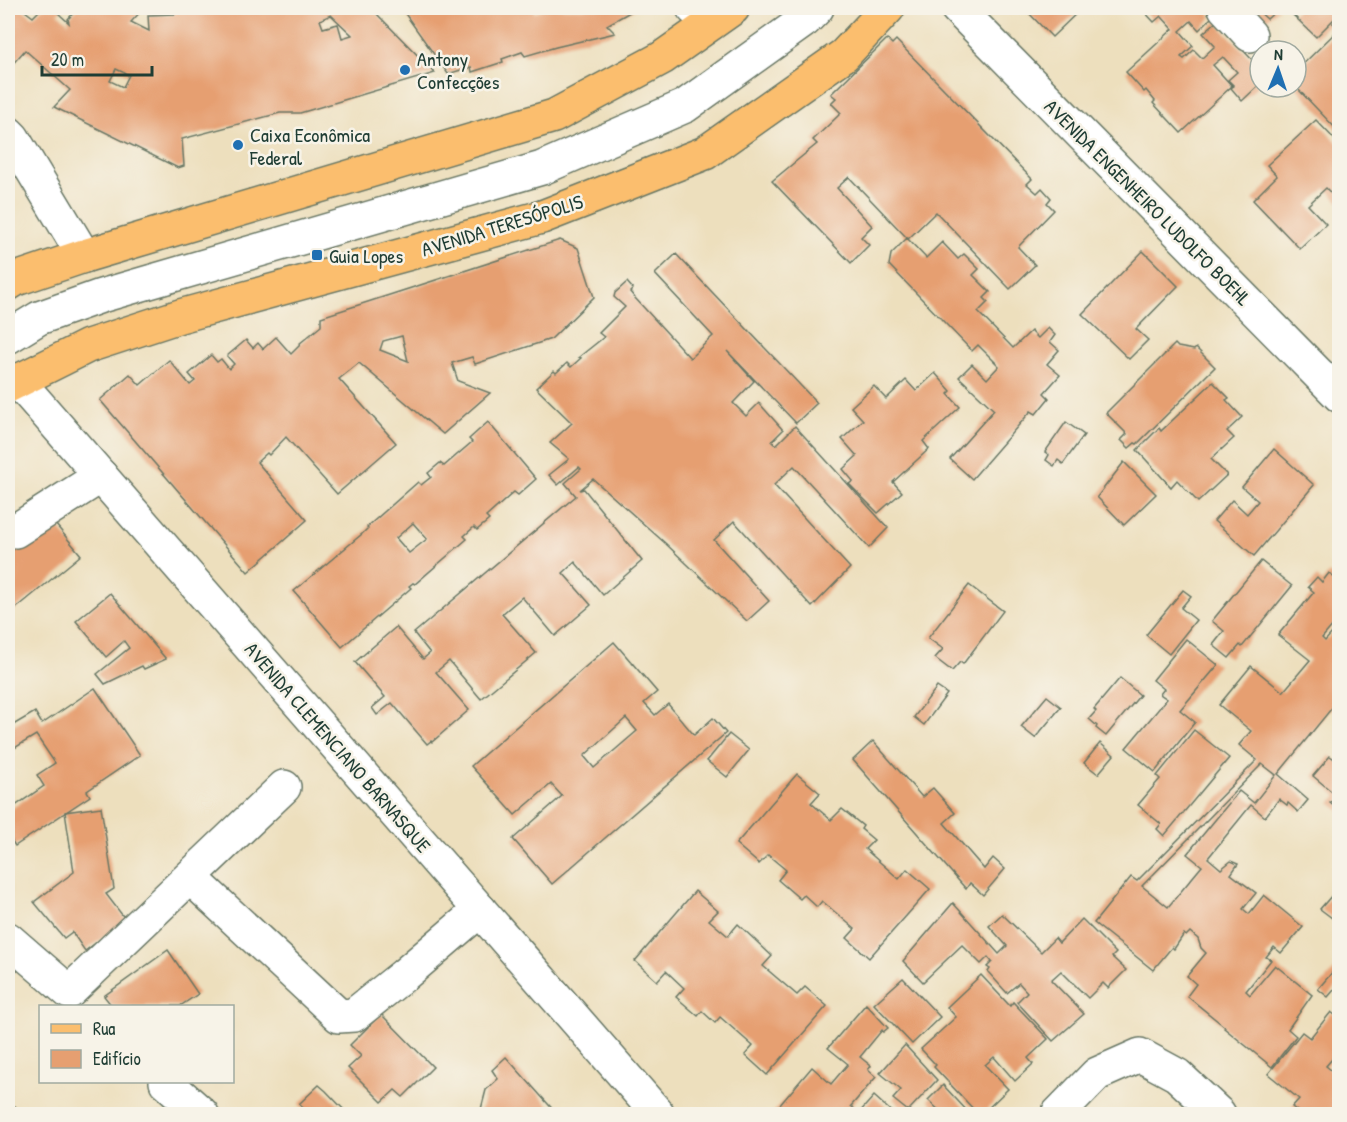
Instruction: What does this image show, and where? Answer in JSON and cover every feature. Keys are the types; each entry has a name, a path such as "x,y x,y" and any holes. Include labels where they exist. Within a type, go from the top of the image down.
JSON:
{"main road":[{"name":"AVENIDA TERESÓPOLIS","path":"12,383 88,345 180,316 542,217 705,153 844,55 888,8"},
{"path":"8,284 16,279 84,256 554,116 662,58 712,13"}],"street":[{"name":"AVENIDA ENGENHEIRO LUDOLFO BOEHL","path":"957,8 1340,396"},
{"path":"1225,8 1250,35"},
{"path":"8,337 39,318 101,296 542,168 685,106 816,11"},
{"path":"8,134 13,138 84,256"},
{"name":"AVENIDA CLEMENCIANO BARNASQUE","path":"12,383 101,476 658,1114"},
{"path":"10,528 101,476"},
{"path":"8,939 77,999 191,878 284,788"},
{"path":"191,878 339,1016 354,1015 480,910"},
{"path":"1058,1114 1097,1074 1140,1055 1177,1075 1219,1114"},
{"path":"167,1083 202,1114"}],"building":[{"path":"8,8 21,8 33,17 42,8 63,8 58,13 69,23 68,19 78,8 144,8 131,22 149,31 148,15 175,14 175,8 371,8 435,73 300,113 280,113 182,139 184,166 178,168 54,107 70,90 25,50 8,67","holes":["331,15 352,35 342,38 338,24 323,28 320,20","116,69 129,75 123,87 110,81"]},
{"path":"401,8 532,8 535,13 543,8 637,8 607,25 615,33 525,56 522,52 502,59 503,62 472,72 471,67 448,74"},
{"path":"1024,8 1082,8 1052,37"},
{"path":"1141,8 1203,8 1212,17 1199,30 1191,21 1180,31 1193,46 1181,57 1184,59 1194,50 1202,58 1215,46 1203,33 1216,22 1248,55 1248,95 1242,101 1231,88 1234,86 1228,80 1237,72 1223,57 1213,65 1232,86 1181,133 1153,103 1155,101 1146,90 1144,92 1126,72 1173,29 1161,16 1154,22"},
{"path":"1255,8 1279,8 1267,19"},
{"path":"1299,8 1340,8 1340,133 1307,99 1308,59 1339,29 1333,23 1337,20 1335,18 1316,37 1292,14"},
{"path":"887,39 892,44 896,40 1032,179 1027,184 1037,193 1042,188 1051,198 1047,203 1054,210 1018,247 1035,265 1010,289 936,212 908,239 849,177 837,188 872,226 861,237 869,245 851,263 772,181 817,144 813,140 841,113 831,103 836,98 831,94"},
{"path":"1316,120 1340,145 1340,203 1326,188 1308,205 1326,224 1300,249 1253,200 1277,176 1267,165"},
{"path":"907,238 926,258 942,242 958,259 964,254 979,269 973,275 990,292 984,298 988,302 978,312 1013,348 1031,331 1038,338 1048,328 1055,335 1050,342 1059,350 1047,364 1060,375 1044,393 1049,398 1036,414 1031,411 972,479 950,459 994,410 959,377 972,364 987,379 999,366 978,345 972,351 889,265 891,254"},
{"path":"560,240 578,248 594,297 551,339 475,364 472,357 452,363 458,381 490,393 443,434 359,363 339,379 396,443 337,494 286,437 269,455 267,453 257,462 307,520 248,572 100,400 130,374 140,385 169,360 190,385 195,381 189,374 211,355 217,362 221,359 229,369 234,364 227,356 246,340 253,348 258,343 263,349 276,337 291,354 299,344 321,326 321,317","holes":["402,336 408,361 380,350 383,341"]},
{"path":"1143,251 1178,286 1136,329 1148,340 1129,359 1082,314"},
{"path":"676,254 817,403 796,423 727,351 754,381 733,403 746,416 759,403 783,430 772,441 776,445 795,426 888,528 869,548 794,466 774,485 850,568 812,607 734,521 714,540 769,601 747,621 593,479 580,490 584,489 642,561 603,595 575,562 563,573 591,605 555,636 522,597 502,614 536,653 481,699 449,661 436,672 469,710 427,744 392,703 377,715 372,708 385,697 355,662 396,627 423,659 430,653 414,633 576,496 565,483 581,469 579,467 558,485 549,475 569,459 550,443 572,423 536,388 554,371 556,373 567,363 571,367 581,358 579,357 604,337 599,333 625,307 614,297 615,293 627,282 633,289 630,292 690,358 713,336 655,274"},
{"path":"1175,344 1178,347 1194,350 1196,348 1215,367 1137,444 1129,448 1121,440 1127,434 1106,413"},
{"path":"935,373 951,391 948,394 960,407 923,441 929,449 893,482 902,492 878,513 849,484 853,481 843,469 857,456 842,439 863,420 851,407 874,386 886,399 906,380 916,391"},
{"path":"1213,382 1229,398 1226,400 1242,417 1227,431 1234,438 1211,459 1227,475 1198,502 1177,480 1171,487 1137,450 1159,428 1161,431"},
{"path":"488,422 536,479 518,495 514,492 486,517 489,520 477,530 474,527 464,536 467,539 415,584 409,586 411,588 342,647 294,591 362,534 418,482 421,485 431,477 428,473 440,463 444,466 472,442 469,439","holes":["413,523 427,539 409,553 396,538"]},
{"path":"1066,422 1084,435 1063,464 1058,460 1054,466 1046,460 1049,455 1045,452"},
{"path":"1274,449 1314,485 1254,556 1214,521 1232,500 1247,514 1258,501 1242,487"},
{"path":"1124,462 1156,494 1124,525 1097,497"},
{"path":"51,519 81,555 8,615 8,554"},
{"path":"1261,561 1292,586 1242,647 1240,645 1229,658 1213,645 1224,631 1212,621"},
{"path":"1329,573 1340,581 1340,617 1322,638 1325,641 1340,624 1340,698 1278,774 1308,800 1298,812 1279,799 1265,817 1251,805 1208,858 1221,869 1231,861 1238,864 1231,874 1256,893 1243,909 1249,914 1264,895 1303,927 1281,953 1274,947 1266,957 1271,960 1246,991 1250,995 1275,965 1312,995 1288,1029 1296,1036 1272,1067 1187,996 1196,984 1187,976 1206,953 1201,948 1198,939 1190,932 1186,936 1184,934 1174,949 1172,947 1153,970 1094,923 1131,877 1137,881 1257,760 1239,745 1251,731 1219,705 1251,666 1283,692 1310,660 1278,635 1314,592 1308,587 1317,577 1322,582","holes":["1262,764 1276,775 1254,803 1239,791 1187,854 1202,866 1168,907 1142,886"]},
{"path":"969,585 1003,611 963,664 960,662 952,671 935,658 943,649 928,638"},
{"path":"1183,590 1191,596 1181,608 1196,620 1169,654 1146,635"},
{"path":"110,593 166,659 144,669 142,666 105,684 97,674 129,648 124,641 106,657 76,621"},
{"path":"1186,639 1218,665 1180,710 1195,722 1155,772 1126,748 1167,699 1160,694 1164,689 1153,680"},
{"path":"614,642 657,692 644,703 655,715 668,704 694,735 713,718 726,733 552,884 513,839 562,796 551,784 515,815 471,766","holes":["626,718 637,731 594,768 584,756"]},
{"path":"1120,678 1140,695 1106,736 1089,719 1096,711 1094,709"},
{"path":"937,687 947,694 924,725 914,717"},
{"path":"95,688 140,755 87,791 90,796 15,846 8,835 8,811 44,786 37,775 55,763 36,735 8,752 8,728 35,712 42,724"},
{"path":"1047,696 1061,707 1035,738 1021,727"},
{"path":"1194,730 1229,758 1164,836 1157,829 1161,824 1138,805 1160,779 1157,776"},
{"path":"729,734 749,750 727,777 707,761"},
{"path":"873,741 922,797 933,788 955,813 944,823 984,869 993,858 1005,869 983,895 970,883 966,889 853,760"},
{"path":"1100,743 1114,755 1098,774 1084,763"},
{"path":"1330,756 1340,763 1340,811 1330,803 1337,796 1313,776"},
{"path":"797,774 820,793 811,803 831,820 842,809 863,826 861,829 874,840 865,849 899,879 907,869 930,889 869,958 847,938 855,929 822,901 817,907 804,895 800,899 778,880 786,870 768,855 759,864 736,844"},
{"path":"101,807 114,889 106,894 126,920 85,951 72,932 64,938 34,902 74,872 65,812"},
{"path":"1340,886 1340,924 1320,909"},
{"path":"695,891 718,911 709,920 728,936 738,924 772,956 763,966 797,995 805,987 827,1006 767,1075 745,1055 753,1046 720,1017 715,1023 702,1011 698,1016 676,997 684,988 666,971 657,981 635,961"},
{"path":"953,903 999,954 1007,946 989,926 1002,914 1041,952 1055,938 1059,943 1082,919 1116,953 1112,957 1126,970 1108,988 1103,983 1088,998 1061,971 1051,980 1084,1014 1053,1041 1017,1002 1027,992 1019,983 1007,993 988,972 990,969 987,967 992,962 988,957 981,964 962,945 923,982 903,961"},
{"path":"168,950 198,994 182,1005 111,1005 104,996"},
{"path":"1335,969 1340,973 1340,983 1328,997 1318,989"},
{"path":"981,975 1010,1006 1013,1002 1048,1039 1028,1058 1033,1064 1015,1081 994,1057 985,1065 1008,1089 982,1114 978,1114 934,1067 936,1065 921,1049 956,1017 947,1007"},
{"path":"903,978 940,1017 912,1044 874,1004"},
{"path":"866,1004 888,1028 883,1032 882,1030 860,1057 871,1066 868,1070 876,1077 851,1106 859,1113 874,1096 894,1114 773,1113 812,1067 831,1084 848,1064 828,1048"},
{"path":"1331,1012 1340,1019 1340,1050 1326,1066 1336,1074 1337,1072 1340,1074 1340,1114 1301,1114 1292,1107 1299,1099 1268,1074 1302,1032 1310,1038"},
{"path":"381,1014 433,1067 403,1097 395,1090 382,1102 348,1068 361,1056 350,1045"},
{"path":"905,1045 937,1080 908,1111 893,1099 901,1090 880,1073"},
{"path":"506,1057 557,1114 480,1113 486,1090 498,1079 492,1070"},
{"path":"319,1085 348,1114 309,1114 299,1104"},
{"path":"943,1085 970,1114 943,1114 928,1100"},
{"path":"15,1106 23,1114 8,1114"}],"place":[{"name":"Antony Confecções","path":"405,70"},
{"name":"Caixa Econômica Federal","path":"238,145"},
{"name":"Guia Lopes","path":"317,255"}]}
